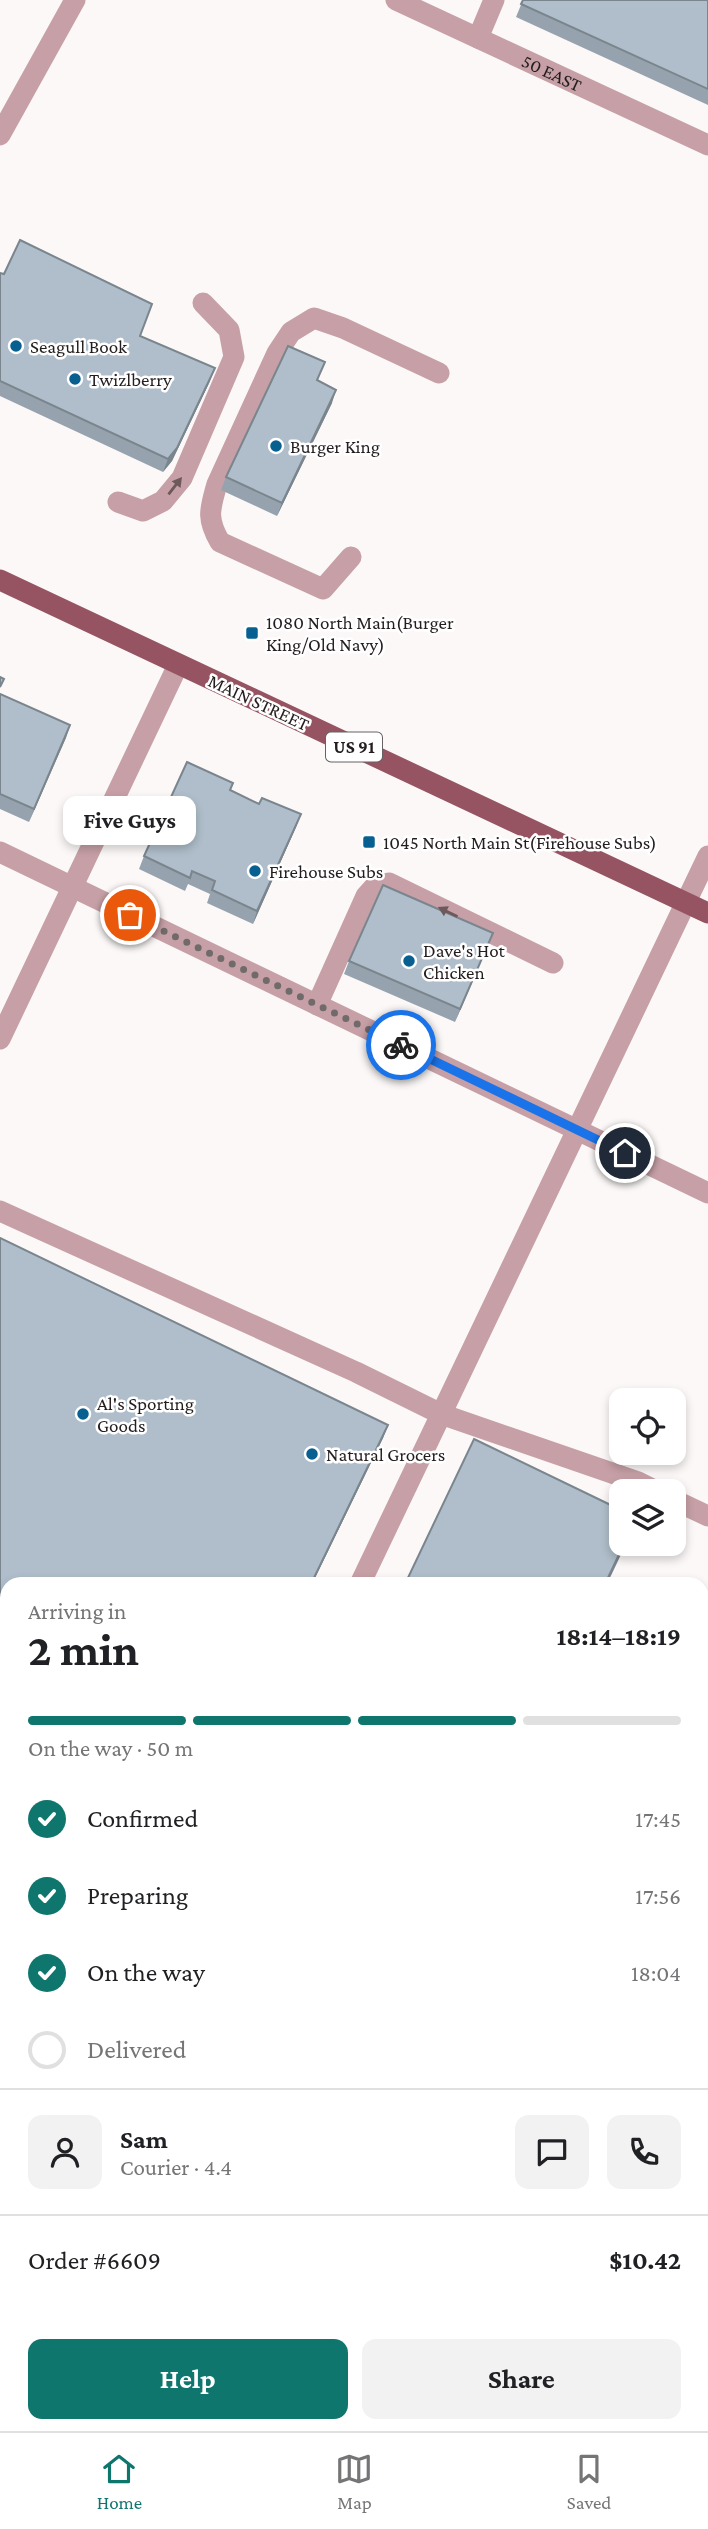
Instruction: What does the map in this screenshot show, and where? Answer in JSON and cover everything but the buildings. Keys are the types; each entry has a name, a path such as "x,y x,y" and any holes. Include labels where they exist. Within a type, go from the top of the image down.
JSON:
{"main road":[{"name":"MAIN STREET","path":"0,580 708,912"}],"street":[{"path":"0,135 75,0"},
{"name":"50 EAST","path":"396,0 708,145"},
{"path":"478,38 494,0"},
{"path":"118,502 143,511 163,501 182,478 234,357 229,330 203,303"},
{"path":"351,556 323,589 220,542 211,527 211,506 217,484 277,353 291,331 314,318 344,328 439,373"},
{"path":"0,1039 178,665"},
{"path":"0,852 708,1193"},
{"path":"363,1577 708,856"},
{"path":"317,1005 366,896 375,886 389,883 553,963"},
{"path":"0,1211 356,1372 441,1414 629,1479"},
{"path":"686,1506 708,1516"}],"way so far":[{"path":"130,915 401,1045"}],"place":[{"name":"Seagull Book","path":"16,346"},
{"name":"Twizlberry","path":"75,379"},
{"name":"Burger King","path":"276,446"},
{"name":"1080 North Main(Burger King/Old Navy)","path":"252,633"},
{"name":"1045 North Main St(Firehouse Subs)","path":"369,842"},
{"name":"Firehouse Subs","path":"255,871"},
{"name":"Five Guys","path":"130,915"},
{"name":"Dave's Hot Chicken","path":"409,961"},
{"name":"Al's Sporting Goods","path":"83,1414"},
{"name":"Natural Grocers","path":"312,1454"}],"route":[{"path":"401,1045 625,1153"}]}
